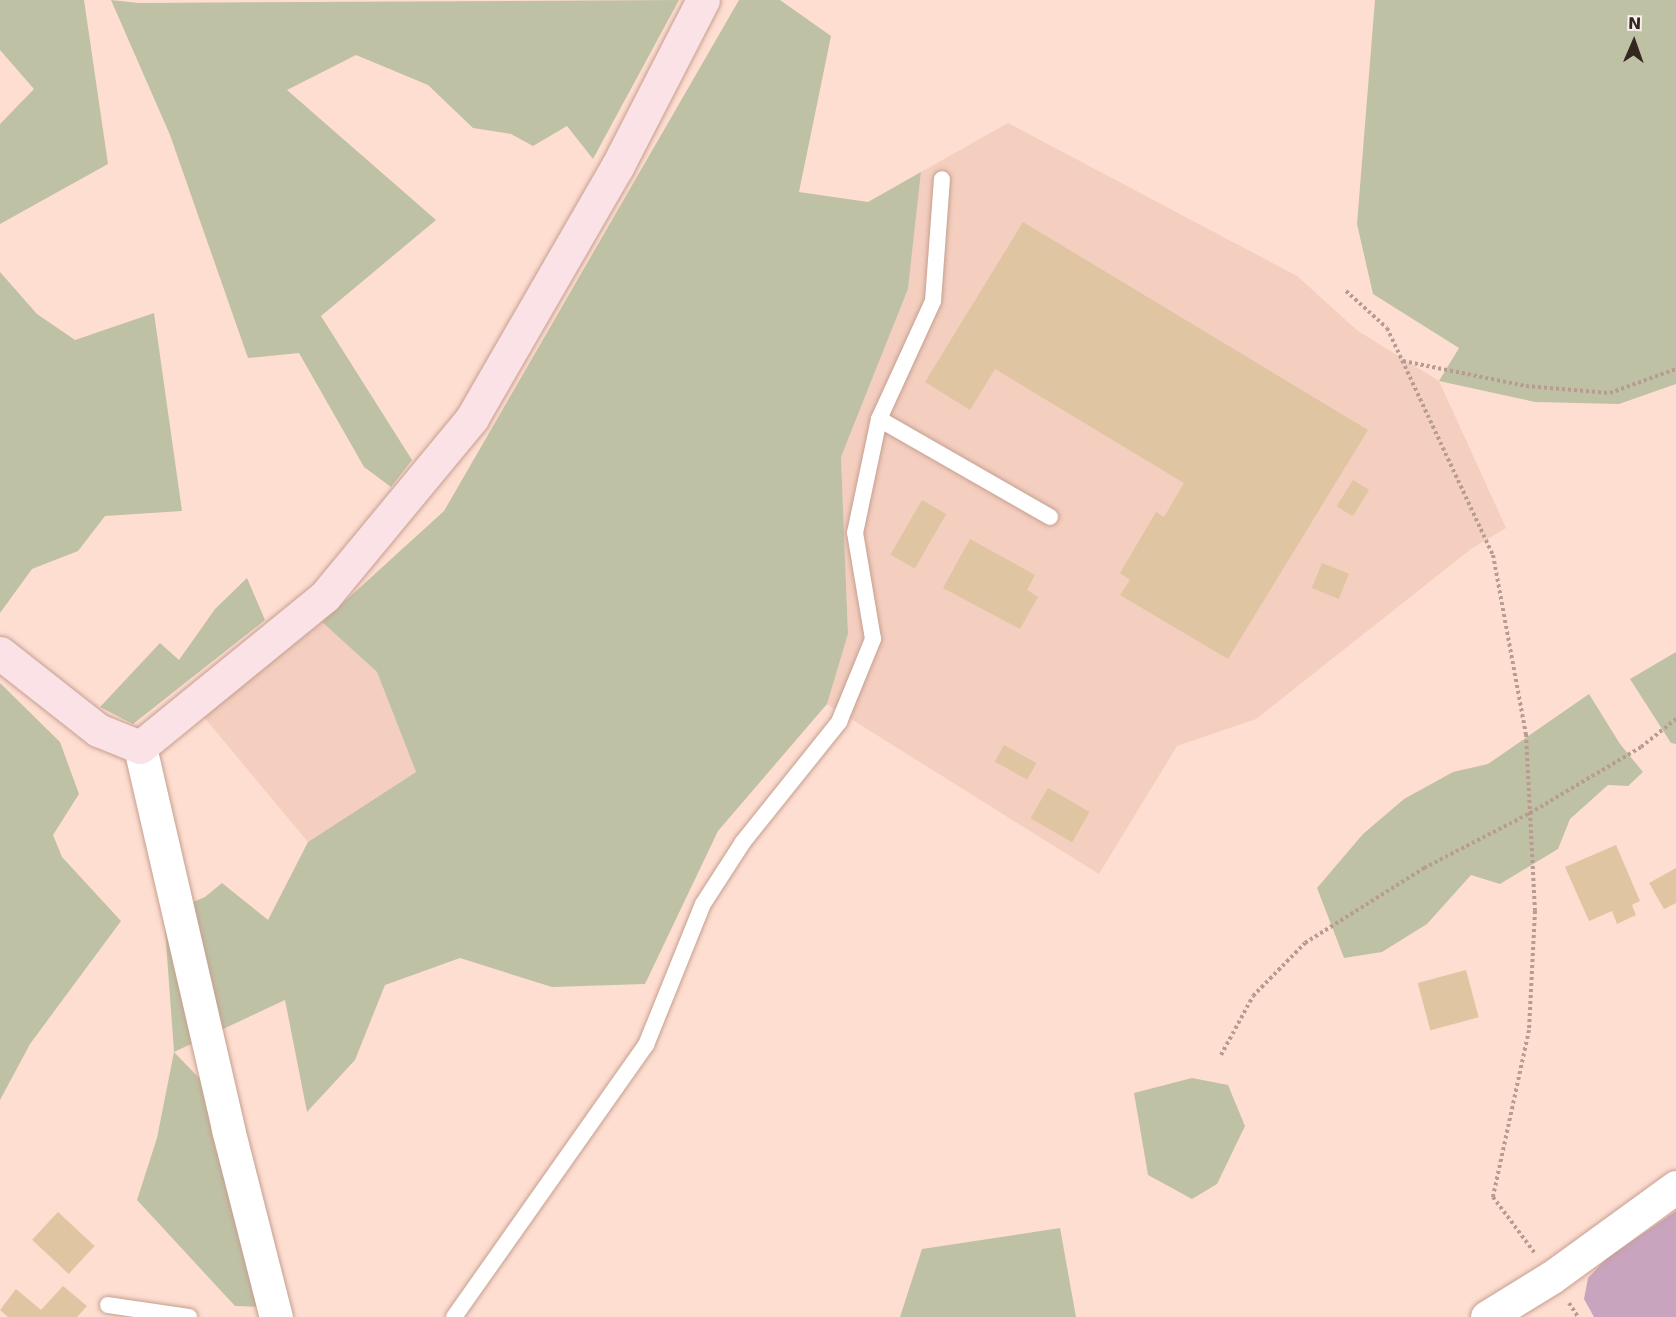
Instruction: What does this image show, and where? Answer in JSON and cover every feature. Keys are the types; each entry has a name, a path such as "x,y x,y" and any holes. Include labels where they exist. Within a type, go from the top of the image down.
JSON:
{"street":[{"path":"140,747 325,596 472,418 616,167 703,0"},
{"path":"0,653 98,730 140,747"},
{"path":"140,747 228,1129 276,1317"},
{"path":"1487,1317 1552,1277 1676,1187"}],"lane":[{"path":"454,1317 646,1045 703,904 744,842 838,722 873,639 855,533 879,419 933,301 942,179"},
{"path":"879,419 1050,517"},
{"path":"108,1305 189,1317"}],"path":[{"path":"1346,291 1387,328 1492,555 1526,734 1535,911 1528,1030 1493,1197 1552,1277 1578,1317"},
{"path":"1402,361 1526,386 1610,393 1676,369"},
{"path":"1221,1055 1253,996 1305,943 1424,868 1530,813 1641,747 1676,719"}],"shaded area":[{"path":"1008,123 1297,276 1358,331 1439,381 1506,528 1471,549 1256,719 1177,746 1099,874 827,704 848,634 841,457 908,289 921,172"},
{"path":"322,622 377,672 416,772 308,842 203,716"},
{"path":"1676,1211 1676,1317 1594,1317 1584,1299 1588,1278 1606,1259"}],"green space":[{"path":"0,0 84,0 108,164 0,224 0,124 34,89 0,50"},
{"path":"111,0 139,3 679,0 593,159 567,126 533,146 511,134 473,128 428,85 356,55 287,90 436,220 321,316 412,460 391,487 364,467 299,353 248,358 170,135"},
{"path":"739,0 780,0 831,36 799,192 868,202 921,172 908,289 841,457 848,634 827,704 718,831 645,984 552,987 460,958 385,985 355,1060 307,1112 285,1000 174,1052 164,914 205,897 222,883 268,920 308,842 416,772 377,672 322,622 444,511"},
{"path":"1375,0 1676,0 1676,384 1619,404 1535,402 1439,381 1459,348 1373,294 1357,224"},
{"path":"0,272 37,314 75,340 154,313 182,511 105,516 78,551 32,569 0,613"},
{"path":"247,578 265,620 133,724 100,707 160,643 179,660 215,609"},
{"path":"1676,652 1676,744 1671,743 1630,679"},
{"path":"0,683 60,742 79,794 53,835 62,857 121,921 30,1044 0,1100"},
{"path":"1589,694 1620,744 1643,772 1628,786 1608,785 1570,819 1558,849 1500,884 1471,875 1427,924 1382,952 1344,958 1317,888 1363,834 1404,799 1453,772 1488,764"},
{"path":"174,1052 201,1080 215,1146 262,1307 235,1306 137,1200 157,1138"},
{"path":"1192,1078 1228,1085 1245,1126 1217,1184 1192,1199 1148,1175 1134,1093"},
{"path":"1060,1228 1076,1317 900,1317 922,1249"}],"building":[{"path":"1023,222 1368,430 1228,659 1120,595 1130,580 1120,573 1156,512 1164,517 1184,483 995,369 970,410 925,382"},
{"path":"1353,480 1369,490 1353,516 1337,506"},
{"path":"922,500 946,514 915,569 890,555"},
{"path":"970,539 1035,575 1027,590 1038,597 1020,629 943,588"},
{"path":"1322,563 1349,574 1339,599 1312,588"},
{"path":"1004,745 1036,763 1027,780 995,762"},
{"path":"1048,788 1090,812 1072,842 1030,818"},
{"path":"1616,845 1640,901 1632,905 1636,915 1617,924 1612,911 1589,921 1565,867"},
{"path":"1676,868 1676,903 1664,909 1649,883"},
{"path":"1466,970 1479,1017 1430,1030 1418,983"},
{"path":"58,1212 95,1246 69,1274 32,1240"},
{"path":"63,1286 87,1306 77,1317 8,1317 0,1310 16,1289 41,1310"}]}
